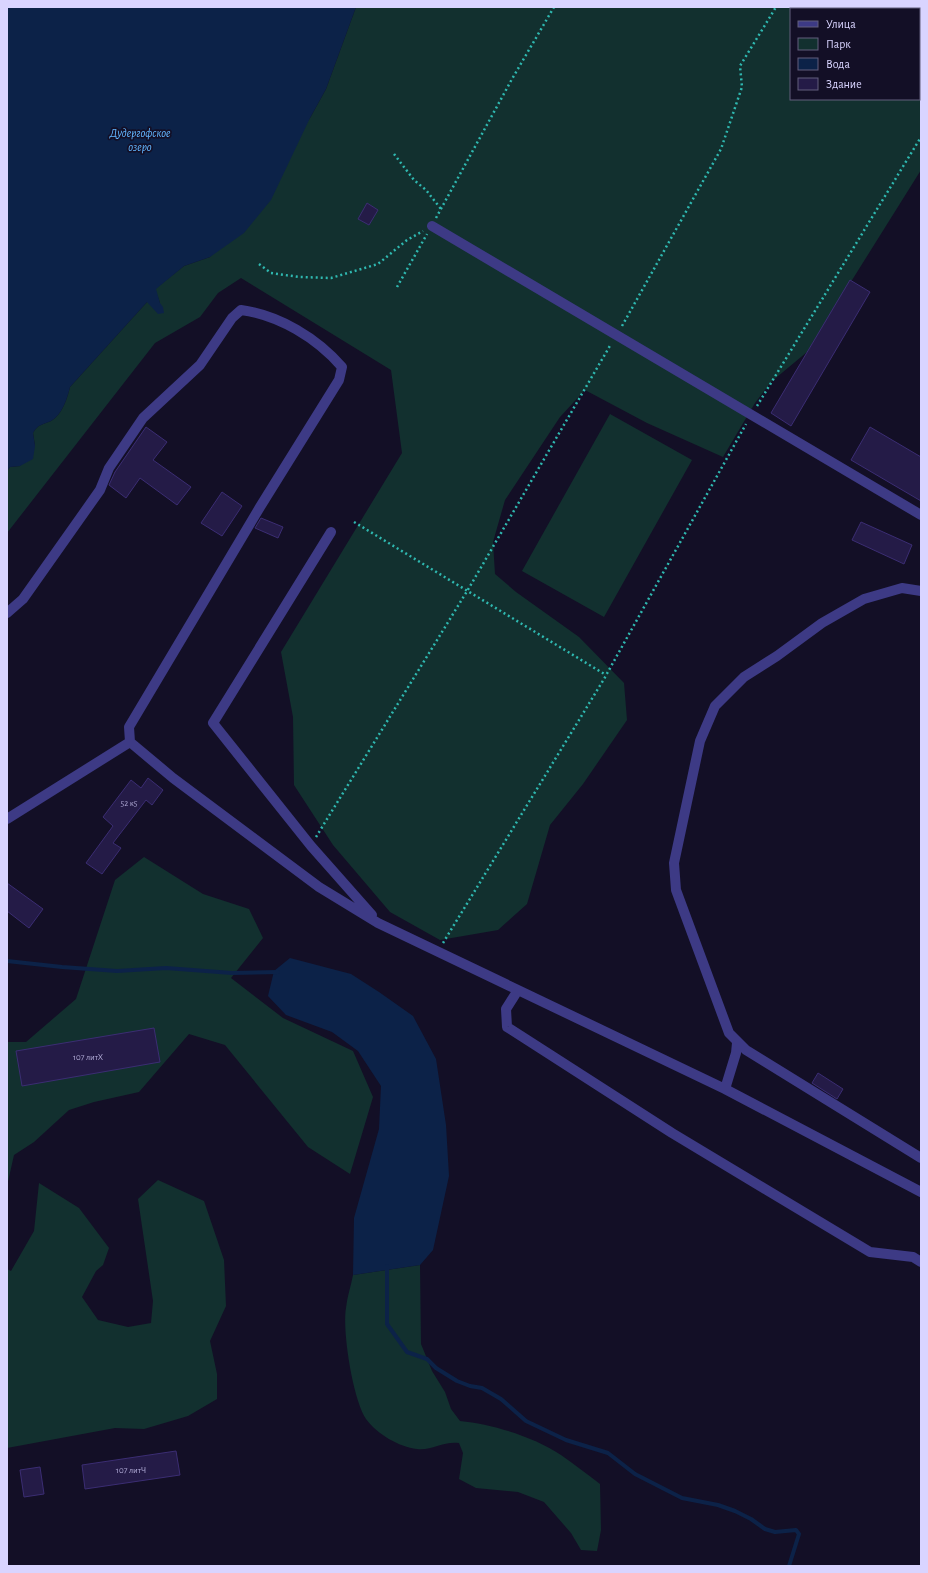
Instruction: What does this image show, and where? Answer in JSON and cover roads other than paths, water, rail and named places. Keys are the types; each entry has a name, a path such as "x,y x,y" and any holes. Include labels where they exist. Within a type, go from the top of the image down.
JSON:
{"street":[{"path":"432,226 921,515"},
{"path":"7,613 23,599 95,496 109,468 143,418 200,365 232,318 241,310 258,312 290,325 334,358 342,367 339,380 260,507 129,727 130,742 173,778 319,888 378,923 725,1089 921,1192"},
{"path":"331,532 213,723 311,846 378,923"},
{"path":"921,591 902,588 864,599 822,623 777,656 744,677 715,706 700,741 674,863 676,890 729,1033 737,1043 921,1158"},
{"path":"7,819 130,742"},
{"path":"518,990 506,1009 507,1027 672,1133 870,1252 913,1257 921,1262"},
{"path":"725,1089 736,1053 737,1043"}],"water":[{"name":"Дудергофское озеро","path":"7,7 356,7 326,89 310,118 271,200 244,233 210,257 184,266 156,289 164,313 158,314 147,302 70,387 66,401 58,415 51,421 40,425 35,430 33,433 35,446 33,459 20,466 10,467 7,471"},
{"path":"290,958 351,974 379,992 413,1016 436,1059 446,1125 449,1176 433,1250 420,1265 353,1275 354,1218 379,1129 381,1086 358,1051 332,1032 286,1015 268,996 274,971"}],"waterway":[{"path":"7,961 117,971 166,968 232,973 278,972"},
{"path":"387,1266 387,1324 407,1352 427,1359 436,1368 457,1381 470,1386 482,1388 501,1399 526,1421 566,1440 608,1453 635,1474 682,1498 718,1505 735,1511 751,1519 765,1529 775,1532 796,1530 799,1534 789,1566"}]}
